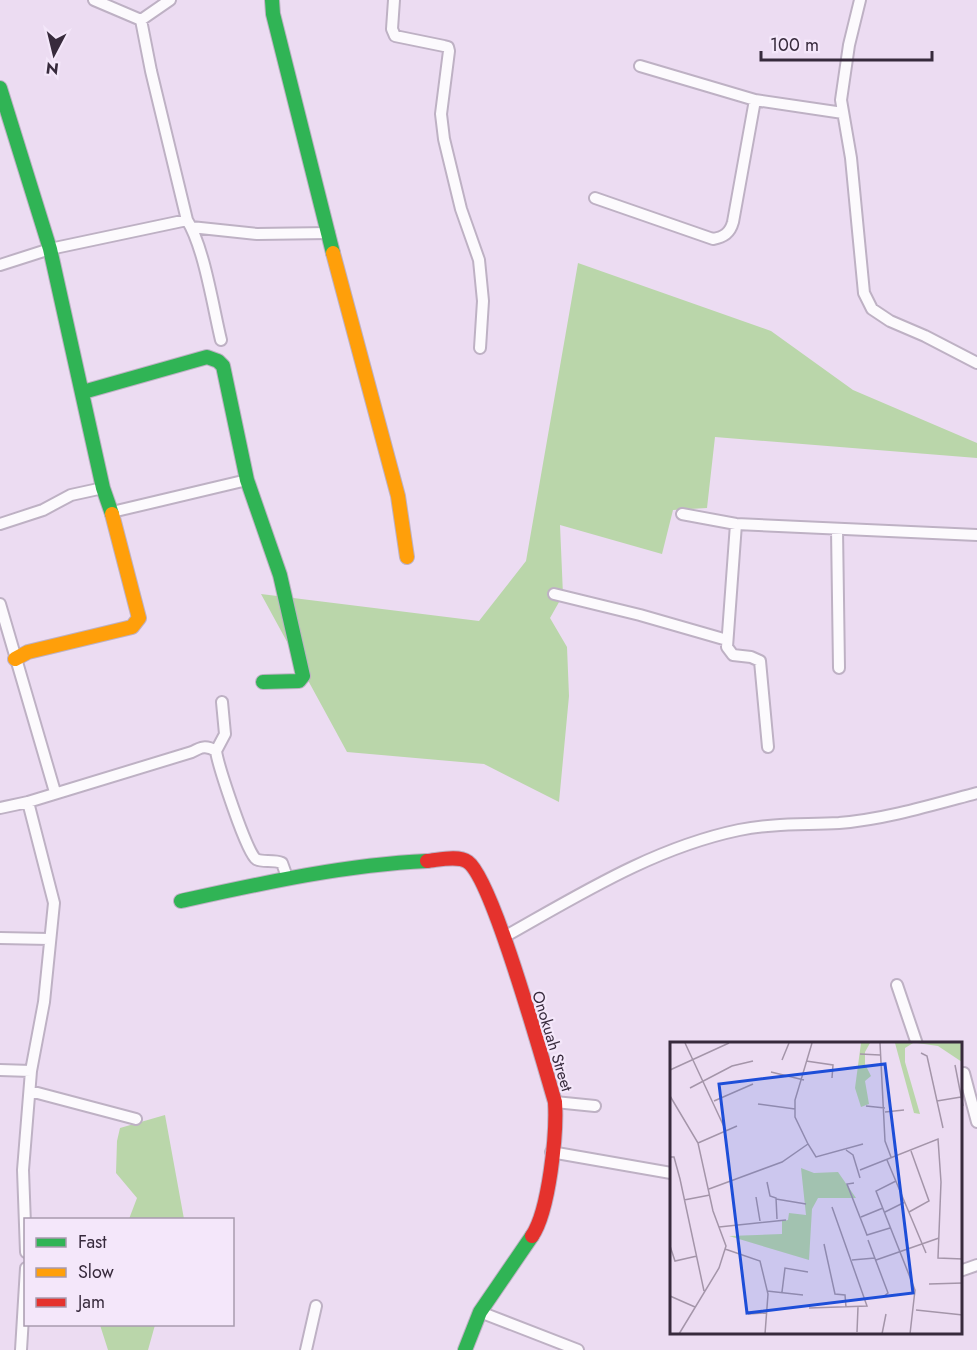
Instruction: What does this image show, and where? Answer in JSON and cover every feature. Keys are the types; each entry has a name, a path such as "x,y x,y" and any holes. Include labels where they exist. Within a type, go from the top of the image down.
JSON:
{"street":[{"path":"94,0 141,20"},
{"path":"141,20 170,0"},
{"path":"272,0 273,15 398,496 407,557"},
{"path":"394,0 393,34 402,39 448,47 449,51 441,114 444,140 461,209 479,260 483,302 480,348"},
{"path":"860,0 844,76 842,100 851,158 864,293 872,309 890,321 977,363"},
{"path":"141,20 151,71 221,340"},
{"path":"640,66 755,100 843,113"},
{"path":"0,88 50,249 103,488 112,512 139,610 139,621 132,627 28,652 15,659"},
{"path":"594,198 713,239 722,238 730,230 733,222 755,100"},
{"path":"0,265 50,249 189,223 257,234 329,233"},
{"path":"83,392 207,357 218,361 222,366 247,480 280,575 303,676 299,681 262,682"},
{"path":"112,512 247,480"},
{"path":"0,524 43,510 71,495 103,488"},
{"path":"682,514 736,524 977,535"},
{"path":"736,524 727,647 733,655 751,657 760,661 768,747"},
{"path":"837,529 839,668"},
{"path":"554,594 640,615 727,640"},
{"path":"0,604 55,792"},
{"path":"216,751 225,734 222,702"},
{"path":"0,808 28,802 200,748 208,747 216,751 246,844 254,858 259,861 276,860 282,863 287,877 181,901"},
{"path":"504,937 620,872 664,853 706,840 765,826 839,823 881,817 977,793"},
{"path":"25,1218 23,1170 31,1071 44,1002 54,903 28,802"},
{"name":"Onokuah Street","path":"287,877 385,863 461,859 469,863 483,885 504,937 555,1102 556,1120 545,1204 538,1227 480,1312 465,1350"},
{"path":"0,938 49,939"},
{"path":"897,985 916,1042"},
{"path":"0,1070 31,1071"},
{"path":"977,1070 962,1074 977,1122"},
{"path":"30,1091 136,1119"},
{"path":"555,1102 595,1106"},
{"path":"551,1152 670,1173"},
{"path":"962,1270 977,1265"},
{"path":"21,1350 24,1301"},
{"path":"306,1350 316,1306"},
{"path":"480,1312 578,1350"}],"green space":[{"path":"578,263 771,331 853,390 977,443 977,458 715,437 707,508 673,510 662,554 560,525 563,595 550,618 567,647 569,696 559,802 484,764 347,752 261,594 479,621 526,561"},
{"path":"165,1115 184,1218 129,1218 137,1198 116,1173 117,1141 120,1128"},
{"path":"101,1326 155,1326 148,1350 108,1350"}],"traffic: fast":[{"path":"272,0 273,14 333,253"},
{"path":"0,88 50,249 103,488 112,514"},
{"path":"83,392 207,357 218,361 223,366 247,480 280,575 303,676 299,681 263,682"},
{"path":"181,901 273,881 334,871 427,861"},
{"path":"465,1350 480,1312 532,1236"}],"traffic: slow":[{"path":"333,253 398,496 407,557"},
{"path":"15,659 28,652 132,627 139,618 112,514"}],"traffic: jam":[{"path":"427,861 448,858 464,860 478,876 503,935 555,1102 551,1172 543,1209 532,1236"}]}
